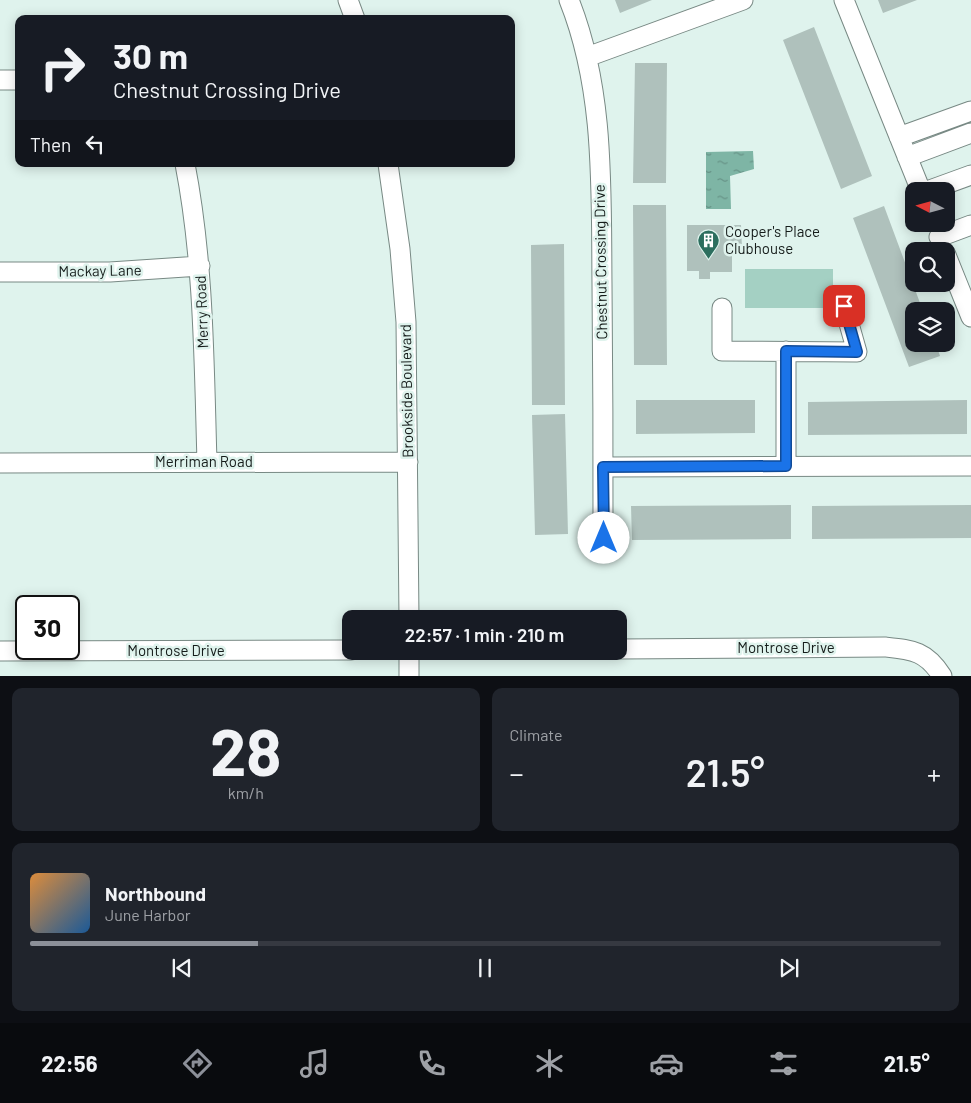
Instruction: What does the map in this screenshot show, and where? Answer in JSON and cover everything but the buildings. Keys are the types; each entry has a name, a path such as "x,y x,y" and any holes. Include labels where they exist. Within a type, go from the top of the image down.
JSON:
{"street":[{"path":"348,0 354,15"},
{"name":"Chestnut Crossing Drive","path":"569,0 587,57 597,118 600,162 604,538"},
{"path":"587,57 743,0"},
{"path":"844,0 917,182"},
{"path":"0,80 15,80"},
{"path":"899,137 971,112"},
{"path":"907,157 971,133"},
{"name":"Merry Road","path":"186,167 200,266 207,462"},
{"name":"Brookside Boulevard","path":"388,167 398,232 404,294 409,610"},
{"path":"952,182 971,175"},
{"path":"939,237 971,225"},
{"name":"Mackay Lane","path":"0,272 110,272 200,266"},
{"path":"955,277 971,317"},
{"path":"722,308 722,351 857,352 844,306"},
{"path":"786,351 786,466"},
{"name":"Merriman Road","path":"0,463 408,462"},
{"path":"603,467 971,466"},
{"name":"Montrose Drive","path":"627,648 885,647 919,652 929,659 942,676"},
{"name":"Montrose Drive","path":"0,651 342,650"},
{"path":"409,660 409,676"}],"shaded area":[{"path":"745,269 833,269 833,308 745,308"}],"water":[{"path":"753,151 754,169 730,176 731,209 706,209 706,152"}],"place":[{"name":"Cooper's Place Clubhouse","path":"709,260"}],"route":[{"path":"604,538 603,467 786,466 786,351 857,352 844,306"}]}
